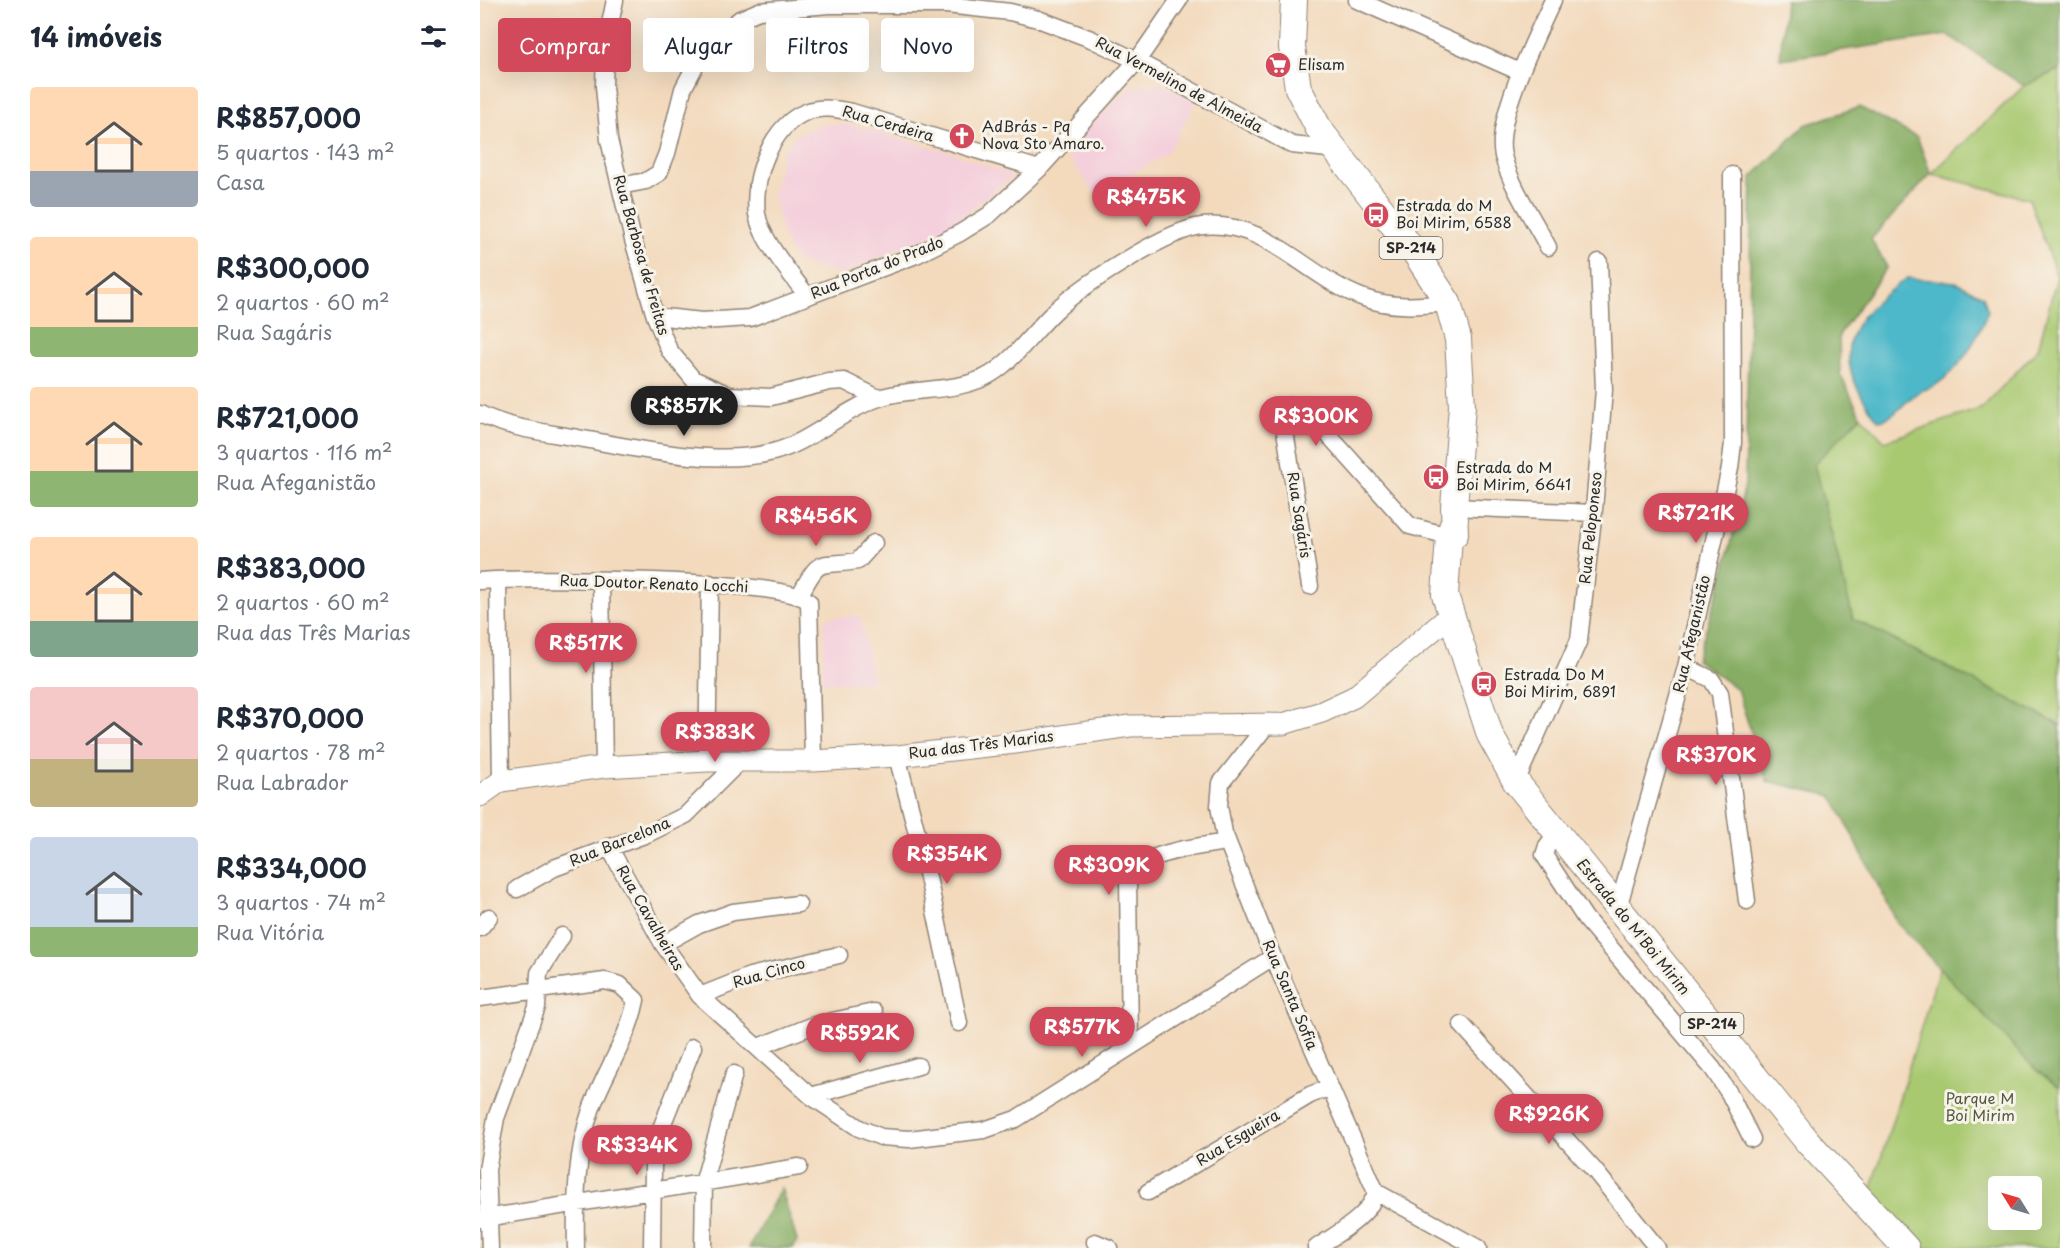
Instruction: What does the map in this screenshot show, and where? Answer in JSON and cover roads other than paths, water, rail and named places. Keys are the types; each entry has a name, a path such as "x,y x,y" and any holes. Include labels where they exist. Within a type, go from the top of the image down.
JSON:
{"main road":[{"name":"Estrada do M'Boi Mirim","path":"1294,0 1292,47 1298,87 1319,129 1416,254 1448,303 1458,339 1462,406 1452,521 1455,622 1471,682 1490,735 1516,782 1556,834 1808,1142 1906,1248"}],"street":[{"name":"Rua Barbosa de Freitas","path":"615,0 605,48 604,86 609,140 655,315 669,350 693,379 729,396 771,398 829,382 844,381 878,398"},
{"name":"Rua Porta do Prado","path":"655,315 702,321 750,318 916,255 960,233 989,215 1039,169 1137,61 1179,0"},
{"path":"1357,0 1520,72"},
{"path":"1548,247 1509,171 1502,146 1520,72 1553,0"},
{"name":"Rua Vermelino de Almeida","path":"620,186 646,181 659,173 667,153 683,89 696,64 723,32 740,19 783,7 879,4 946,5 1010,12 1062,27 1137,61 1292,145 1336,150"},
{"name":"Rua Cerdeira","path":"807,296 764,232 757,215 756,195 760,172 778,136 790,122 806,112 820,108 852,112 1039,169"},
{"name":"Rua Afeganistão","path":"1618,908 1686,667 1733,443 1732,175"},
{"path":"480,414 514,427 674,454 734,457 773,452 787,447 878,398 969,382 991,374 1070,297 1157,242 1199,226 1236,228 1259,236 1364,298 1393,305 1448,303"},
{"name":"Rua Peloponeso","path":"1516,782 1579,640 1594,513 1604,390 1599,262"},
{"name":"Rua Sagáris","path":"1310,586 1284,425 1284,416 1290,406 1306,410 1410,526 1452,521"},
{"path":"1452,521 1594,513"},
{"path":"813,761 810,606 808,600 800,595 817,566 825,562 858,561 874,543"},
{"path":"498,580 501,781"},
{"name":"Rua Doutor Renato Locchi","path":"480,581 710,583 800,595"},
{"path":"602,581 604,767"},
{"path":"707,761 710,583"},
{"name":"Rua das Três Marias","path":"480,796 501,781 604,767 707,761 813,761 897,756 1130,726 1266,726 1308,717 1354,697 1455,622"},
{"path":"1686,667 1711,679 1720,693 1747,901"},
{"name":"Rua Santa Sofia","path":"1266,726 1221,783 1219,806 1226,842 1273,957 1376,1192"},
{"path":"897,756 926,868 959,1023"},
{"name":"Rua Barcelona","path":"517,889 554,868 647,834 686,815 741,760"},
{"path":"1556,834 1547,846 1544,855 1560,884 1584,918 1713,1069 1729,1093 1752,1139"},
{"path":"1130,1045 1128,878 1134,870 1147,861 1172,852 1226,842"},
{"name":"Rua Cavalheiras","path":"609,848 663,944 700,996 811,1096 859,1128 881,1137 909,1139 984,1130 1016,1119 1086,1077 1130,1045 1273,957"},
{"path":"663,944 699,924 733,912 798,904"},
{"path":"490,1248 484,1219 487,1170 496,1118 537,1007 539,973 562,936"},
{"name":"Rua Cinco","path":"700,996 750,975 839,955"},
{"path":"480,998 605,981 624,988 636,1000 592,1108 582,1151 576,1203 576,1248"},
{"path":"758,1047 814,1025 874,1012"},
{"path":"1462,1025 1595,1171 1657,1248"},
{"path":"652,1248 652,1191 660,1131 693,1047"},
{"path":"811,1096 918,1066"},
{"path":"704,1248 705,1180 734,1074"},
{"name":"Rua Esgueira","path":"1148,1192 1300,1101 1330,1087"},
{"path":"484,1219 705,1180 799,1167"},
{"path":"1316,1248 1356,1220 1375,1199 1376,1192 1478,1248"}],"water":[{"path":"1907,278 1956,282 1983,296 1988,311 1974,341 1954,370 1935,386 1916,394 1894,414 1878,420 1862,397 1853,377 1849,358 1850,341 1857,325 1869,310"}],"place":[{"name":"Elisam","path":"1278,65"},
{"name":"AdBrás - Pq Nova Sto Amaro.","path":"962,136"},
{"name":"Estrada do M Boi Mirim, 6588","path":"1376,215"},
{"name":"Estrada do M Boi Mirim, 6641","path":"1436,477"},
{"name":"Estrada Do M Boi Mirim, 6891","path":"1484,684"}],"park label":[{"name":"Parque M Boi Mirim","path":"1980,1108"}]}
